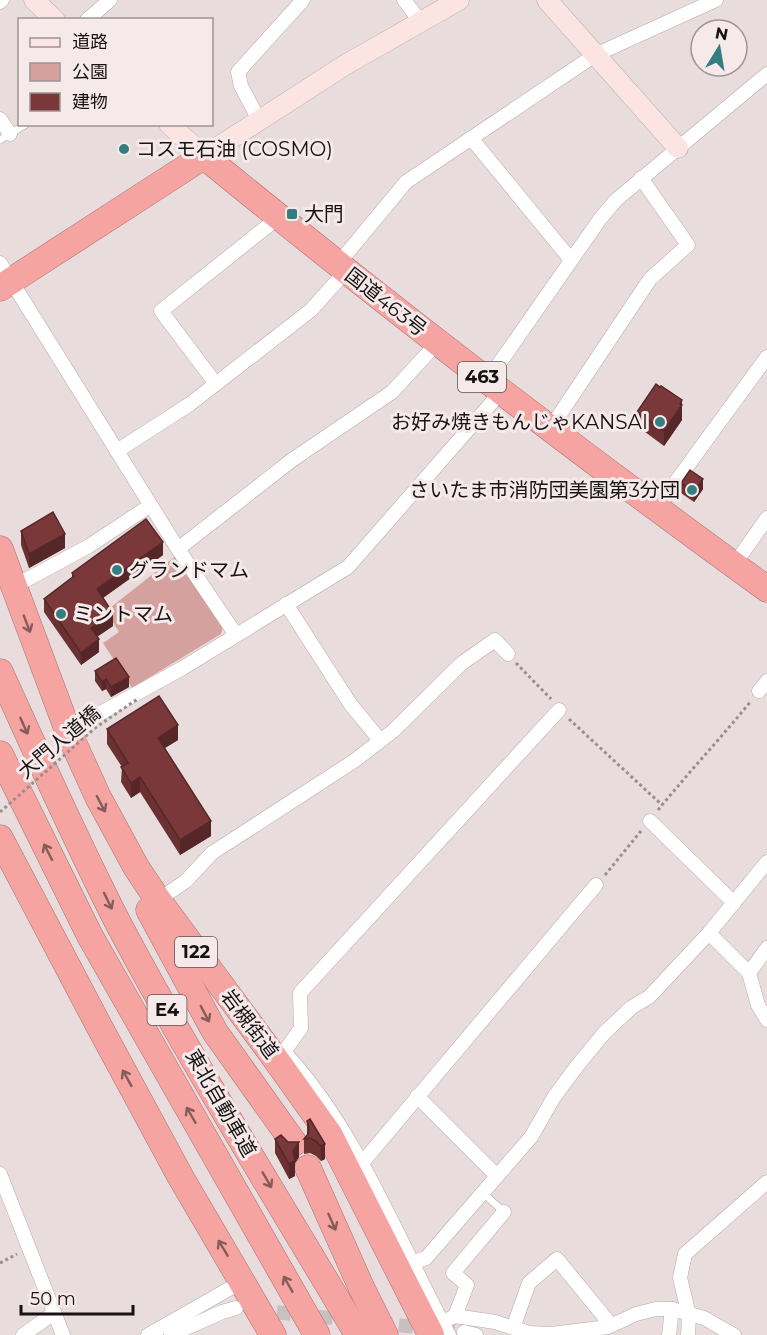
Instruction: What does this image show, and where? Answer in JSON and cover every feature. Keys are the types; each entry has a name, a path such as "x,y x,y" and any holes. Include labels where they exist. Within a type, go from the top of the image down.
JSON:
{"highway":[{"name":"国道463号","path":"204,156 494,386 656,509 767,589"},
{"path":"4,278 204,156"},
{"name":"岩槻街道","path":"0,549 68,730 98,797 136,867 158,900 277,1051 443,1324"},
{"name":"東北自動車道","path":"0,672 52,789 119,923 191,1051 358,1335"},
{"name":"東北自動車道","path":"0,754 90,936 163,1068 317,1335"},
{"path":"0,838 169,1156 273,1332"},
{"path":"136,867 146,904 215,1032 294,1143"},
{"path":"308,1168 385,1335"}],"street":[{"path":"34,0 53,18"},
{"path":"89,18 110,0"},
{"path":"259,120 241,86 238,72 303,0"},
{"path":"404,0 420,21"},
{"path":"171,126 204,156 420,21 459,0"},
{"path":"547,0 678,148"},
{"path":"117,451 190,404 311,310 406,182 595,55 716,0"},
{"path":"68,730 181,669 348,567 494,386 571,260 616,200 767,74"},
{"path":"0,119 5,137"},
{"path":"471,138 571,260"},
{"path":"550,429 650,279 688,245 641,178"},
{"path":"216,384 161,311 279,217"},
{"path":"4,278 236,635"},
{"path":"178,549 292,460 392,392 438,342"},
{"path":"656,509 767,357"},
{"path":"13,587 88,546 151,506"},
{"path":"734,565 767,518"},
{"path":"286,604 351,705 380,740"},
{"path":"158,900 186,882 212,853 354,761 393,731 462,663 495,640 508,654"},
{"path":"449,1335 362,1163 307,1076 277,1051 301,1028 300,993 559,710"},
{"path":"650,821 734,903"},
{"path":"411,1263 426,1258 531,1137 560,1089 605,1032 632,1007 649,998 709,933 767,862"},
{"path":"362,1163 596,885"},
{"path":"709,933 749,973 758,1005 767,1020"},
{"path":"749,973 767,948"},
{"path":"417,1096 497,1176"},
{"path":"0,1174 63,1335"},
{"path":"688,1335 689,1315 680,1278 685,1254 767,1182"},
{"path":"443,1324 467,1285 453,1273 504,1212"},
{"path":"513,1328 529,1283 557,1259 611,1325"},
{"path":"148,1335 243,1281"},
{"path":"171,1335 236,1308"},
{"path":"443,1324 495,1322 529,1333 551,1334 611,1325 636,1314 656,1309 672,1310 704,1318 734,1335"},
{"path":"669,1335 672,1310"},
{"path":"23,1335 54,1313"}],"lane":[{"path":"5,137 23,126"},
{"path":"483,1193 504,1212"}],"path":[{"path":"508,654 559,707 559,710 662,805"},
{"path":"596,885 763,686"},
{"name":"大門人道橋","path":"0,812 95,728 139,698"},
{"path":"0,1263 29,1247"}],"green space":[{"path":"176,556 223,627 221,634 132,688 103,643 119,632 106,611"}],"building":[{"path":"656,384 682,400 680,404 682,405 664,431 637,412"},
{"path":"690,470 703,479 694,492 681,483"},
{"path":"53,512 65,534 29,554 21,531"},
{"path":"146,519 163,542 97,589 113,613 91,628 99,639 81,653 44,599 74,576 72,573"},
{"path":"116,658 129,677 111,687 106,679 102,682 95,671"},
{"path":"159,696 178,725 158,738 211,821 180,840 140,777 131,783 121,767 128,763 107,729"},
{"path":"310,1119 325,1144 321,1146 310,1138 304,1139 308,1134 307,1121"},
{"path":"281,1135 288,1142 299,1142 293,1151 295,1161 289,1164 275,1139"}],"tunnel":[{"path":"256,1310 350,1320"},
{"path":"378,1323 464,1332"}],"place":[{"name":"コスモ石油 (COSMO)","path":"124,149"},
{"name":"大門","path":"292,214"},
{"name":"お好み焼きもんじゃKANSAI","path":"660,422"},
{"name":"さいたま市消防団美園第3分団","path":"692,490"},
{"name":"グランドマム","path":"117,570"},
{"name":"ミントマム","path":"61,614"}]}
